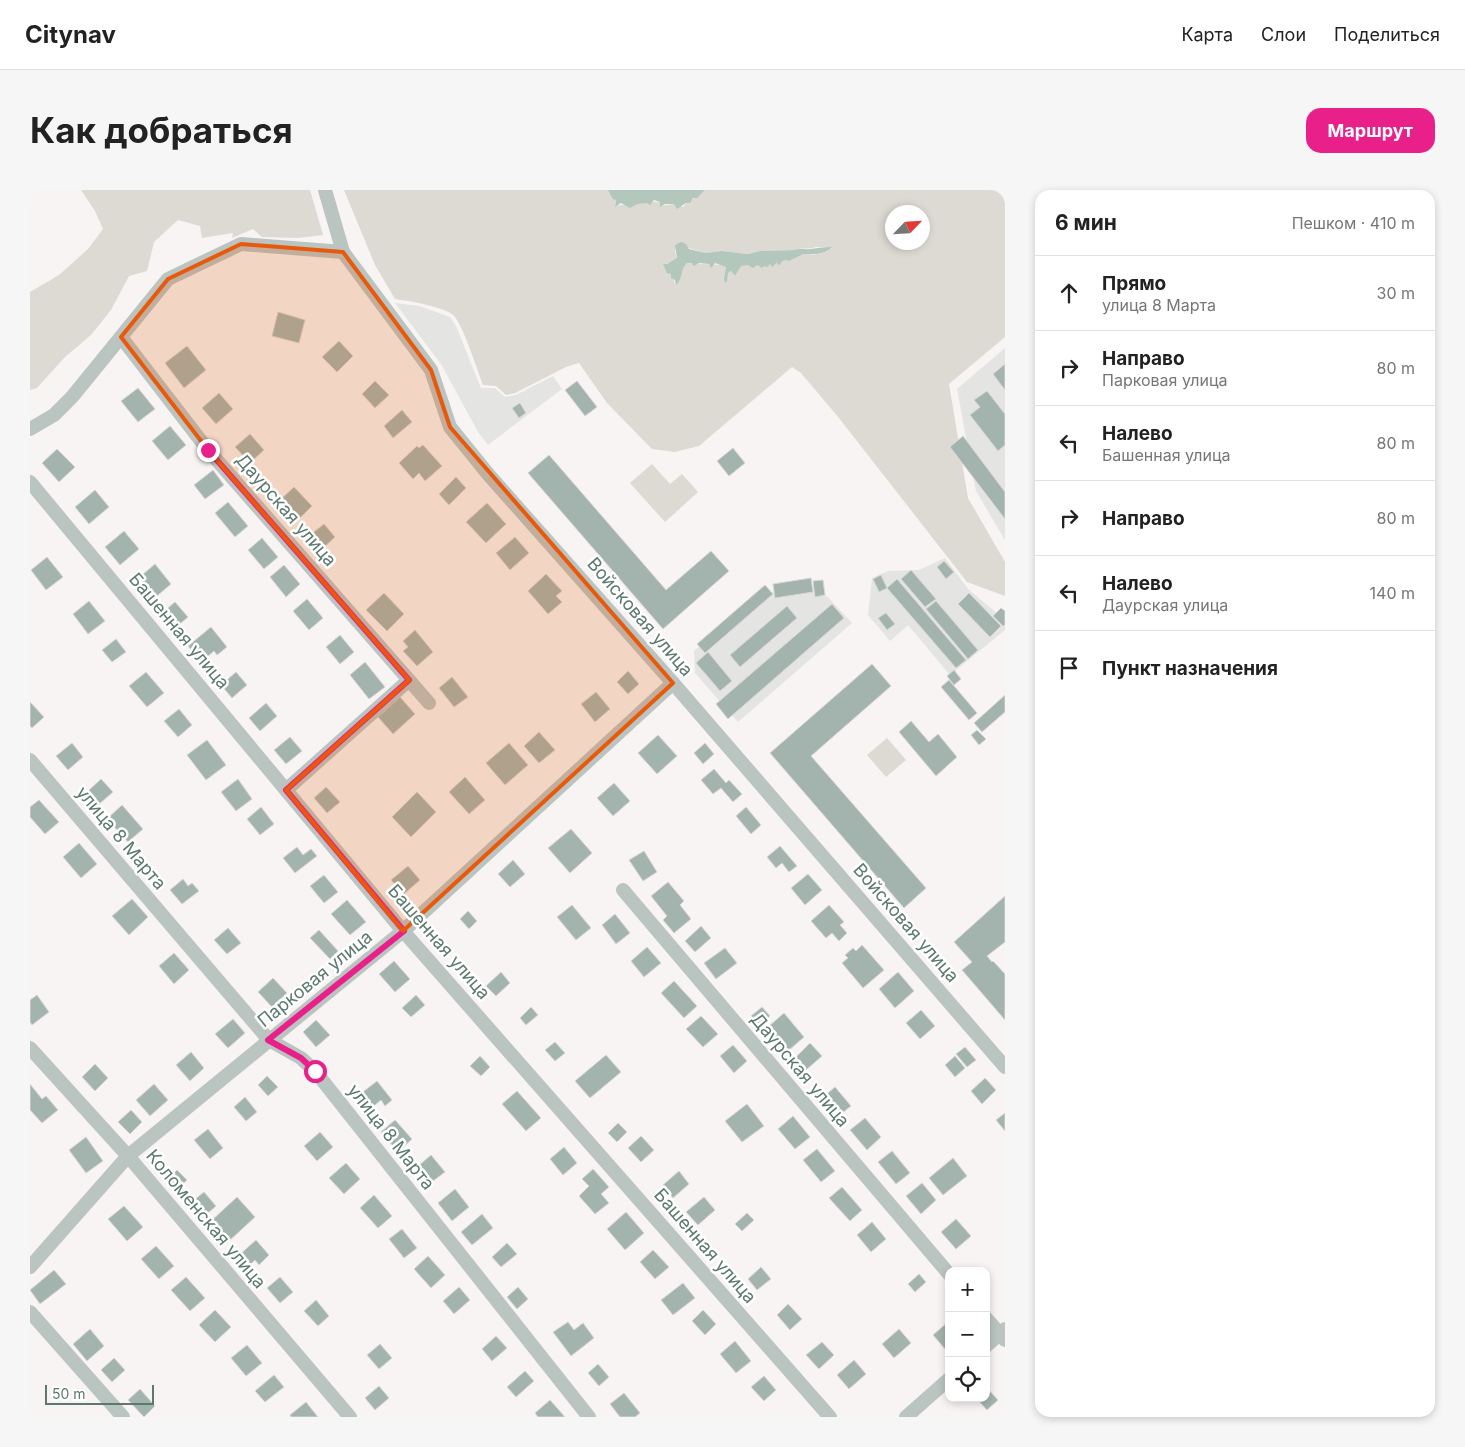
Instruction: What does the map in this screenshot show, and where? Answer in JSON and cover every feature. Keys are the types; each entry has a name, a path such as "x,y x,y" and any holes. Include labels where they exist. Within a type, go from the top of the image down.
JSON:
{"street":[{"path":"30,429 54,416 72,397 168,279 241,244 343,252 325,190"},
{"name":"Войсковая улица","path":"343,252 430,370 450,427 488,474 674,683 1005,1067"},
{"name":"Даурская улица","path":"121,337 208,450 429,703"},
{"name":"Башенная улица","path":"30,482 404,931 830,1417"},
{"path":"286,790 409,680"},
{"name":"Парковая улица","path":"30,1267 128,1156 404,931 674,683"},
{"name":"улица 8 Марта","path":"30,760 268,1040 301,1058 315,1071 589,1417"},
{"name":"Даурская улица","path":"623,890 945,1269"},
{"name":"Коломенская улица","path":"30,1048 128,1156 350,1417"},
{"path":"30,1312 123,1417"},
{"path":"990,1322 1003,1334 990,1343"},
{"path":"906,1417 945,1383"}],"highlighted area":[{"path":"241,244 343,252 431,370 450,427 673,683 403,931 286,790 409,680 208,450 121,337 168,279"}],"shaded area":[{"path":"81,190 310,190 323,235 298,238 262,237 253,229 232,238 233,233 202,238 200,226 178,220 154,242 147,271 129,276 111,310 91,335 65,357 37,388 30,390 30,292 59,275 88,249 103,229 95,211"},
{"path":"344,190 608,190 616,200 615,206 660,202 660,206 674,204 683,207 705,190 1005,190 1005,337 949,384 968,498 1005,562 1005,596 967,582 839,418 801,373 792,367 699,446 675,452 652,449 607,403 579,363 566,367 515,393 506,395 496,386 483,385 465,336 452,314 432,306 395,299 375,265","holes":["816,247 832,248 826,252 813,255 803,254 760,267 757,264 741,265 735,276 731,271 728,273 727,278 724,278 726,267 722,265 687,263 675,284 666,264 677,259 676,248 689,248 706,253 721,251 748,254 760,251"]},
{"path":"608,190 705,190 697,198 693,198 690,203 686,203 677,209 674,204 665,204 660,207 660,202 654,200 650,205 647,203 637,204 630,208 621,203 615,207 616,200 613,199"},
{"path":"681,242 686,244 689,249 706,253 721,251 748,254 760,251 832,247 823,253 803,254 789,261 782,261 780,265 777,262 772,267 770,264 762,268 757,265 753,268 748,265 741,266 735,276 731,271 728,273 725,283 726,267 715,263 711,268 709,264 699,263 694,266 691,263 687,263 676,285 675,280 671,278 671,274 667,273 663,264 667,264 677,258 675,245"},
{"path":"395,303 419,306 450,317 456,326 481,388 495,388 505,397 516,395 553,376 562,389 488,445 478,432 441,364"},
{"path":"1005,348 1005,540 976,491 957,389"},
{"path":"652,464 670,484 682,474 698,492 665,522 630,483"},
{"path":"945,558 968,589 1005,620 1005,630 950,675 908,625 890,641 868,615 872,578 888,571 919,570"},
{"path":"807,586 828,597 852,623 738,722 695,673 694,651 757,595"},
{"path":"887,738 906,760 886,777 867,755"}],"building":[{"path":"278,312 305,320 299,343 272,336"},
{"path":"339,341 353,356 337,372 322,357"},
{"path":"187,346 206,370 184,388 165,363"},
{"path":"1005,364 1005,390 993,374"},
{"path":"375,381 389,395 375,408 362,394"},
{"path":"577,381 597,407 585,416 565,390"},
{"path":"138,388 155,409 138,422 121,401"},
{"path":"987,391 1005,414 1005,445 998,451 970,415 980,407 974,400"},
{"path":"219,393 233,409 216,424 202,408"},
{"path":"520,403 526,413 519,418 512,408"},
{"path":"402,410 412,422 393,438 384,426"},
{"path":"170,426 186,445 168,460 152,441"},
{"path":"250,434 264,450 250,463 235,447"},
{"path":"963,436 1005,492 1005,519 950,447"},
{"path":"423,445 442,466 425,481 419,473 413,479 399,463 417,446 419,448"},
{"path":"733,448 745,463 729,476 717,461"},
{"path":"57,449 75,467 59,482 42,463"},
{"path":"549,455 666,590 711,551 729,571 663,629 528,473"},
{"path":"213,470 224,485 205,499 194,485"},
{"path":"456,477 466,488 449,505 439,494"},
{"path":"294,487 312,506 299,519 281,499"},
{"path":"95,490 109,507 89,524 75,507"},
{"path":"228,502 248,526 235,537 215,513"},
{"path":"487,503 506,524 486,543 466,522"},
{"path":"324,524 335,537 322,549 310,535"},
{"path":"124,531 139,549 120,565 105,547"},
{"path":"515,537 529,553 510,570 496,553"},
{"path":"262,538 278,557 264,569 248,550"},
{"path":"47,557 63,577 46,590 31,570"},
{"path":"944,561 954,572 946,579 937,567"},
{"path":"155,564 171,584 151,601 135,581"},
{"path":"284,565 300,584 286,597 270,577"},
{"path":"911,570 936,599 925,607 901,579"},
{"path":"546,574 562,591 556,596 562,602 548,614 528,591"},
{"path":"881,575 887,588 879,592 873,579"},
{"path":"811,578 813,592 775,598 773,584"},
{"path":"897,579 966,660 956,668 887,588"},
{"path":"823,580 825,595 815,597 813,581"},
{"path":"765,585 773,594 705,653 697,644"},
{"path":"384,593 404,614 387,631 366,610"},
{"path":"969,593 1001,626 990,637 958,604"},
{"path":"307,599 323,618 309,630 293,611"},
{"path":"89,601 105,621 88,634 73,614"},
{"path":"936,601 978,650 968,659 926,609"},
{"path":"175,602 188,617 175,628 162,613"},
{"path":"832,604 844,618 728,719 716,704"},
{"path":"787,606 797,618 740,667 730,655"},
{"path":"1001,608 1005,611 1005,625 1003,626 993,616"},
{"path":"886,613 895,624 887,630 878,618"},
{"path":"211,627 227,647 217,655 214,651 201,662 188,646"},
{"path":"415,630 433,652 417,666 403,651 408,647 403,641"},
{"path":"340,635 354,652 340,664 326,647"},
{"path":"116,639 126,652 112,662 102,650"},
{"path":"708,652 732,681 720,691 696,663"},
{"path":"365,662 385,687 369,699 350,675"},
{"path":"872,664 891,686 811,756 926,888 904,908 770,753"},
{"path":"954,670 961,679 954,685 947,676"},
{"path":"628,671 639,684 628,694 617,682"},
{"path":"146,672 164,693 147,707 129,686"},
{"path":"236,672 247,685 232,698 221,685"},
{"path":"452,677 468,697 454,707 439,688"},
{"path":"949,680 977,713 969,720 941,687"},
{"path":"596,692 610,709 595,722 581,704"},
{"path":"1005,695 1005,712 982,732 974,723"},
{"path":"400,697 415,714 393,734 378,717"},
{"path":"30,702 44,717 32,728 30,726"},
{"path":"266,703 277,716 260,731 249,718"},
{"path":"179,709 192,725 178,737 164,721"},
{"path":"911,721 929,742 938,734 957,757 936,776 899,732"},
{"path":"977,730 986,739 979,745 971,735"},
{"path":"539,732 555,750 539,763 524,746"},
{"path":"658,735 677,756 657,774 638,753"},
{"path":"290,737 302,751 286,764 274,750"},
{"path":"207,740 226,765 206,780 187,755"},
{"path":"72,743 83,757 68,770 56,756"},
{"path":"509,743 528,765 505,785 486,763"},
{"path":"705,743 714,754 703,764 694,753"},
{"path":"714,769 726,783 729,780 742,794 733,802 721,788 713,794 701,780"},
{"path":"465,777 485,800 469,814 449,792"},
{"path":"101,779 113,792 98,805 87,792"},
{"path":"238,779 252,799 236,811 221,792"},
{"path":"614,783 630,801 613,816 597,798"},
{"path":"326,787 340,802 327,813 314,798"},
{"path":"417,792 436,812 411,837 392,817"},
{"path":"39,800 59,822 45,834 30,817 30,807"},
{"path":"122,805 143,829 128,842 107,819"},
{"path":"261,807 274,824 260,835 247,819"},
{"path":"746,807 761,825 751,834 736,816"},
{"path":"571,829 592,853 570,873 548,848"},
{"path":"79,843 97,864 81,878 63,857"},
{"path":"780,846 797,866 789,872 782,863 776,868 767,857"},
{"path":"297,847 303,855 311,849 317,856 295,873 283,858"},
{"path":"644,851 657,872 643,881 629,860"},
{"path":"513,860 525,874 510,887 498,874"},
{"path":"408,866 420,880 404,894 391,880"},
{"path":"808,874 822,890 805,905 791,888"},
{"path":"324,875 338,892 324,903 310,886"},
{"path":"183,879 188,886 192,883 199,891 182,904 170,890"},
{"path":"668,882 684,901 680,905 691,919 674,933 663,920 667,916 651,896"},
{"path":"1005,896 1005,942 987,956 1005,974 1005,1020 962,970 972,962 954,942"},
{"path":"132,899 148,917 129,935 112,916"},
{"path":"347,900 366,922 350,935 331,914"},
{"path":"572,905 591,928 576,940 557,917"},
{"path":"829,905 844,922 840,925 847,933 839,941 832,933 826,938 811,921"},
{"path":"468,911 477,921 469,929 460,919"},
{"path":"615,914 630,933 616,944 602,925"},
{"path":"701,926 711,938 695,952 685,941"},
{"path":"228,928 241,943 227,954 214,940"},
{"path":"319,930 338,951 330,959 310,938"},
{"path":"862,945 884,970 863,988 842,963 848,958 845,955 853,948 856,951"},
{"path":"647,947 661,963 644,977 631,961"},
{"path":"725,948 737,963 716,979 704,963"},
{"path":"174,953 189,970 174,984 159,966"},
{"path":"394,961 410,979 395,992 379,974"},
{"path":"501,972 510,983 496,996 486,986"},
{"path":"898,972 914,991 895,1008 879,989"},
{"path":"273,978 287,993 272,1007 258,992"},
{"path":"674,981 697,1006 684,1018 661,993"},
{"path":"37,995 49,1012 32,1025 30,1022 30,1000"},
{"path":"416,995 425,1005 411,1017 402,1008"},
{"path":"531,1007 538,1015 526,1025 520,1018"},
{"path":"762,1007 770,1016 759,1026 751,1016"},
{"path":"921,1010 935,1026 920,1039 906,1023"},
{"path":"784,1013 804,1037 788,1051 768,1027"},
{"path":"701,1016 718,1034 703,1047 686,1029"},
{"path":"233,1019 245,1033 228,1048 215,1034"},
{"path":"316,1020 330,1035 316,1047 303,1032"},
{"path":"555,1042 565,1053 555,1061 545,1050"},
{"path":"810,1043 822,1056 806,1070 795,1058"},
{"path":"733,1045 747,1061 734,1073 720,1056"},
{"path":"965,1047 976,1060 967,1067 956,1054"},
{"path":"191,1052 204,1068 190,1081 176,1065"},
{"path":"606,1055 621,1072 590,1098 575,1081"},
{"path":"480,1056 490,1067 481,1076 470,1066"},
{"path":"955,1056 965,1068 955,1077 945,1065"},
{"path":"95,1064 108,1078 95,1091 82,1077"},
{"path":"267,1076 278,1087 268,1096 258,1085"},
{"path":"985,1078 996,1090 982,1104 971,1091"},
{"path":"377,1081 392,1100 385,1106 381,1100 370,1109 359,1095"},
{"path":"30,1084 42,1099 46,1096 58,1110 42,1123 30,1110"},
{"path":"154,1084 168,1100 150,1116 136,1100"},
{"path":"835,1087 851,1106 836,1118 821,1099"},
{"path":"517,1091 541,1118 526,1131 502,1104"},
{"path":"245,1097 257,1112 246,1121 234,1107"},
{"path":"747,1104 764,1126 742,1142 725,1121"},
{"path":"131,1110 142,1122 130,1134 118,1122"},
{"path":"1005,1113 1005,1131 996,1120"},
{"path":"793,1116 810,1137 795,1149 778,1129"},
{"path":"865,1118 881,1137 867,1150 850,1130"},
{"path":"395,1120 412,1139 398,1152 381,1132"},
{"path":"618,1123 627,1132 617,1142 608,1133"},
{"path":"208,1129 223,1148 210,1159 194,1140"},
{"path":"320,1132 333,1147 317,1161 304,1146"},
{"path":"641,1136 654,1150 641,1162 628,1148"},
{"path":"86,1137 103,1161 86,1173 69,1150"},
{"path":"564,1147 577,1163 563,1175 550,1159"},
{"path":"817,1149 835,1171 821,1182 803,1160"},
{"path":"892,1151 910,1173 896,1184 878,1162"},
{"path":"431,1155 445,1172 429,1184 416,1168"},
{"path":"953,1158 967,1176 943,1195 929,1178"},
{"path":"346,1163 360,1179 344,1194 329,1178"},
{"path":"593,1169 609,1187 601,1194 609,1203 595,1214 579,1196 589,1186 582,1179"},
{"path":"177,1170 187,1180 175,1191 166,1181"},
{"path":"679,1171 689,1184 673,1198 663,1185"},
{"path":"922,1183 936,1200 921,1214 906,1196"},
{"path":"842,1187 862,1210 850,1221 829,1198"},
{"path":"455,1189 469,1207 452,1221 438,1203"},
{"path":"204,1192 216,1206 200,1220 188,1205"},
{"path":"374,1195 392,1216 378,1228 360,1208"},
{"path":"237,1197 255,1217 228,1242 210,1222"},
{"path":"704,1197 715,1210 698,1225 686,1212"},
{"path":"124,1206 143,1227 127,1241 108,1219"},
{"path":"626,1212 644,1233 625,1250 607,1229"},
{"path":"747,1213 754,1220 742,1231 735,1224"},
{"path":"482,1214 493,1228 472,1245 461,1232"},
{"path":"956,1219 971,1236 956,1249 941,1232"},
{"path":"872,1222 886,1239 871,1252 857,1235"},
{"path":"402,1229 417,1248 404,1258 389,1239"},
{"path":"256,1240 269,1255 259,1265 255,1260 248,1267 238,1256"},
{"path":"507,1243 517,1254 501,1267 492,1257"},
{"path":"156,1246 174,1266 159,1279 141,1259"},
{"path":"653,1250 669,1267 655,1279 640,1262"},
{"path":"428,1256 445,1275 431,1288 414,1269"},
{"path":"761,1267 771,1279 757,1290 748,1279"},
{"path":"54,1270 66,1284 40,1304 30,1290"},
{"path":"919,1274 926,1282 915,1292 908,1284"},
{"path":"186,1277 205,1298 190,1311 171,1290"},
{"path":"280,1277 293,1292 280,1303 267,1288"},
{"path":"683,1283 695,1298 673,1315 661,1300"},
{"path":"459,1287 470,1300 454,1314 443,1301"},
{"path":"518,1287 528,1299 517,1309 507,1297"},
{"path":"316,1300 329,1316 318,1326 304,1311"},
{"path":"788,1304 802,1319 790,1330 777,1315"},
{"path":"215,1310 231,1327 215,1342 199,1325"},
{"path":"703,1310 716,1324 705,1335 692,1321"},
{"path":"568,1322 574,1330 583,1323 594,1338 571,1356 553,1332"},
{"path":"945,1324 945,1349 933,1335"},
{"path":"90,1329 104,1346 87,1361 73,1344"},
{"path":"899,1329 911,1343 894,1358 882,1344"},
{"path":"496,1336 507,1348 492,1361 482,1349"},
{"path":"735,1341 751,1361 736,1373 720,1354"},
{"path":"822,1342 834,1355 819,1369 806,1355"},
{"path":"380,1344 392,1358 379,1369 367,1355"},
{"path":"247,1345 262,1363 246,1376 231,1358"},
{"path":"114,1358 125,1370 112,1382 101,1370"},
{"path":"854,1360 866,1374 849,1389 837,1375"},
{"path":"598,1364 609,1377 599,1386 588,1373"},
{"path":"525,1371 534,1381 516,1397 507,1387"},
{"path":"274,1375 284,1387 265,1402 255,1391"},
{"path":"764,1376 776,1390 764,1401 751,1387"},
{"path":"379,1386 389,1398 375,1410 365,1398"},
{"path":"140,1389 155,1406 144,1417 128,1400"},
{"path":"990,1391 998,1400 987,1410 980,1402 990,1402"},
{"path":"624,1393 640,1413 635,1417 620,1417 610,1404"},
{"path":"550,1400 565,1417 538,1417 535,1413"},
{"path":"306,1402 318,1417 291,1417 290,1415"}],"route":[{"path":"208,450 409,680 286,790 404,931 268,1040 301,1058 315,1071"}]}
